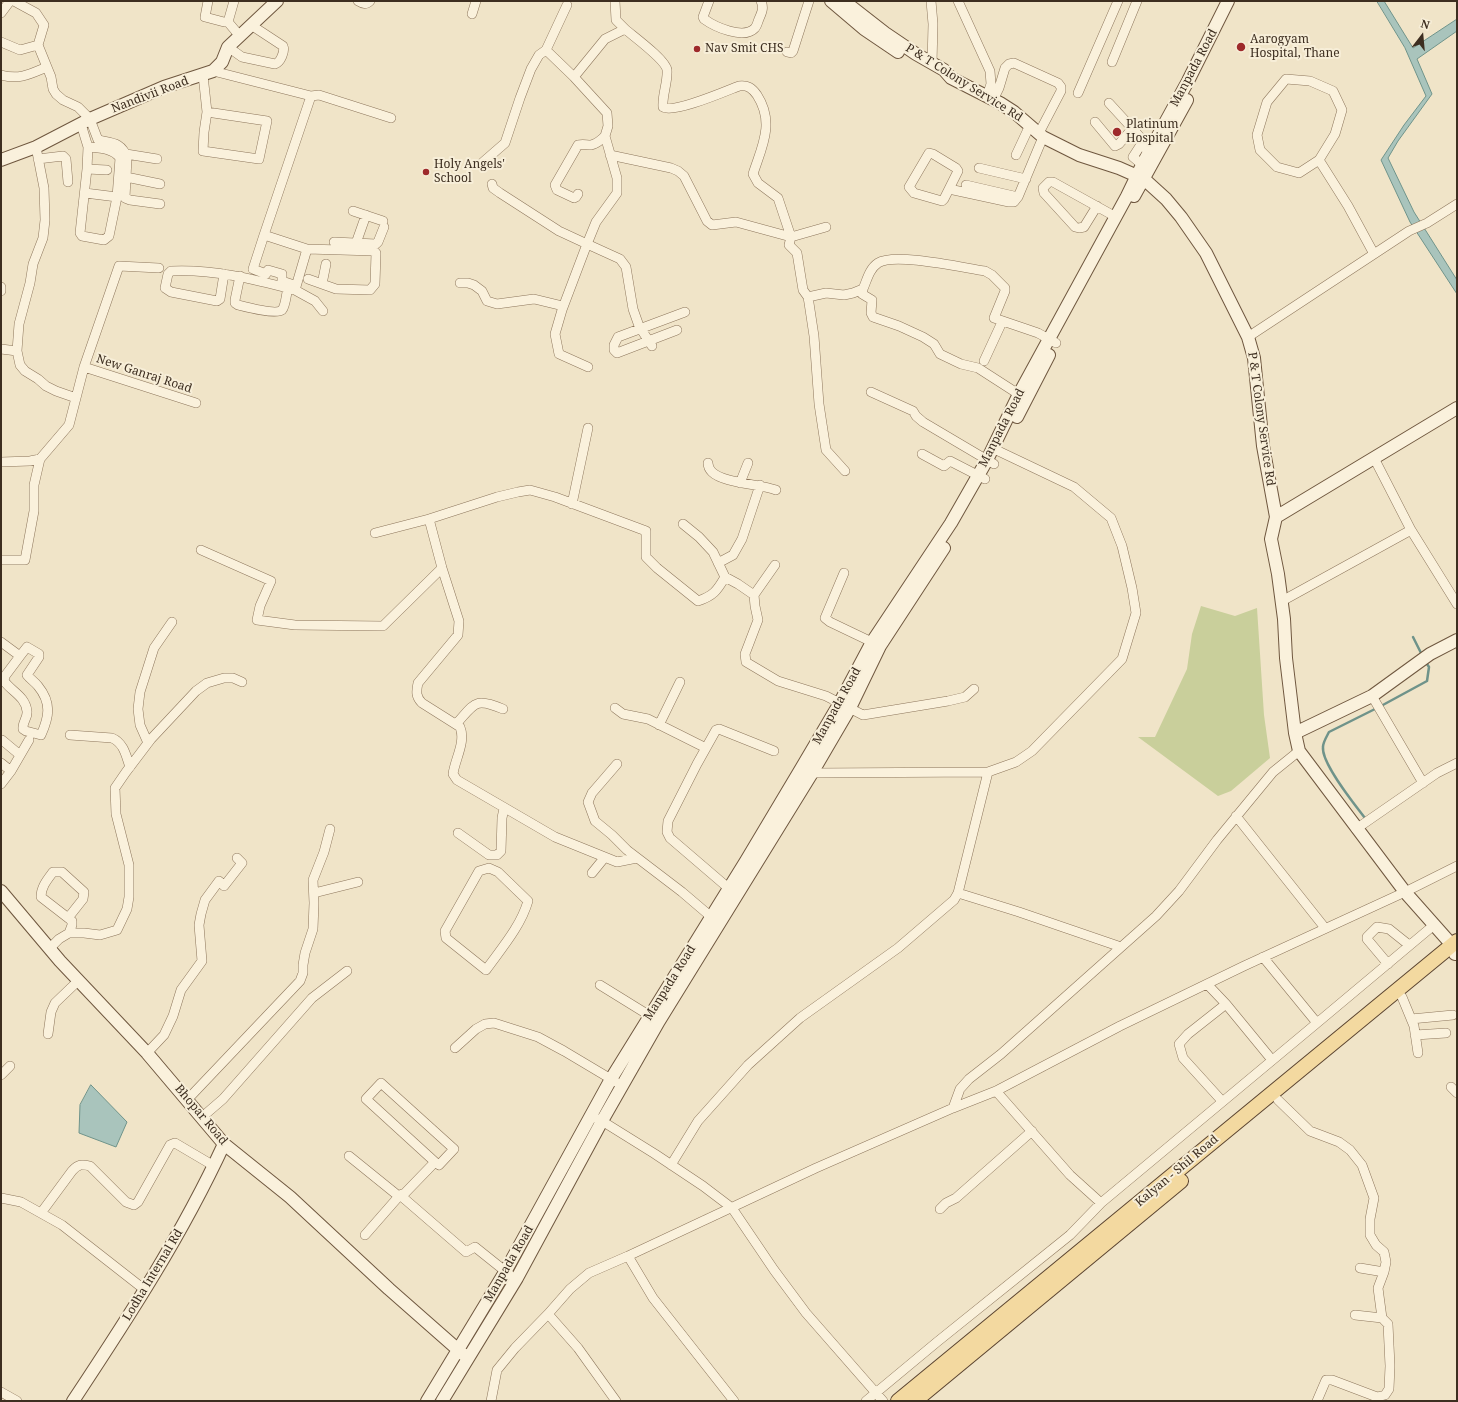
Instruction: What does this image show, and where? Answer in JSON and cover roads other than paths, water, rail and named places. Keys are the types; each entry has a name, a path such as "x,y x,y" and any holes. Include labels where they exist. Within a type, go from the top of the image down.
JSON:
{"main road":[{"name":"Kalyan - Shil Road","path":"915,1401 1402,997 1455,950"},
{"name":"Kalyan - Shil Road","path":"898,1401 1455,950"}],"street":[{"path":"1,13 10,1"},
{"path":"14,1 36,13 44,25 38,45 56,94 63,100 78,107 98,140 120,158 116,197 109,236 104,240 82,236 80,234 87,169 88,147 86,122"},
{"path":"208,1 205,17 228,22 239,35"},
{"path":"228,22 234,1"},
{"path":"208,73 222,62 228,47 239,35 277,1"},
{"path":"358,1 363,4 368,4 370,1"},
{"path":"472,14 476,1"},
{"path":"615,1 616,20 624,29 665,64 667,71 663,101 663,107 665,109 673,109 744,85 752,89 761,102 767,128 753,174 758,183 778,198 791,237 789,245 797,253 803,290 808,297 814,336 819,404 826,450 845,471"},
{"path":"709,1 703,17 704,19 734,32 741,33 755,28 763,11 761,1"},
{"path":"788,52 793,52 809,1"},
{"path":"831,1 848,5 881,41 910,60 940,77 950,78"},
{"path":"931,1 933,24 932,64"},
{"path":"958,1 990,71 990,98"},
{"path":"1078,93 1118,1"},
{"path":"1112,62 1137,1"},
{"name":"Manpada Road","path":"1211,46 1228,1"},
{"name":"Manpada Road","path":"427,1401 506,1272 611,1079 654,1018 716,920 845,705 876,644 954,526 982,477 1022,396 1211,46 1238,1"},
{"path":"482,163 505,144 531,69 539,55 546,50 567,5"},
{"name":"P & T Colony Service Rd","path":"848,5 885,33 932,64 944,70 950,78 1014,112 1041,135 1079,155 1119,168 1143,172 1166,199 1181,217 1206,253 1248,337 1254,358 1263,446 1276,517"},
{"path":"228,47 242,57 275,64 279,61 284,48 283,46 251,25"},
{"path":"574,77 605,39 624,29"},
{"path":"1,42 20,50 38,45"},
{"path":"546,50 574,77 607,114 608,126 605,136 617,178 617,193 596,222 586,244 555,334 559,354 588,367"},
{"path":"949,189 1014,202 1018,198 1026,179 1041,135 1061,91 1061,87 1058,83 1014,63 1008,64 1005,68 999,88 990,98"},
{"path":"1,75 23,77 47,67"},
{"path":"208,73 311,96 319,95 391,118"},
{"path":"207,112 267,121 259,159 203,151 207,112 208,73"},
{"name":"Nandivii Road","path":"1,160 37,153 86,122 164,87 208,73"},
{"path":"1286,79 1310,80 1332,91 1342,110 1336,134 1319,160 1299,173 1277,167 1260,150 1257,135 1267,102 1286,79"},
{"path":"306,248 293,282 290,284 282,281 282,274 268,270 266,274 253,269 311,96"},
{"path":"1108,104 1141,138 1145,147"},
{"name":"Manpada Road","path":"1110,233 1116,217 1143,172 1145,147 1171,121"},
{"path":"1095,122 1115,146 1119,144 1132,129"},
{"path":"1016,154 1030,125"},
{"path":"578,194 576,198 574,198 557,190 555,185 578,145 592,145 605,136"},
{"path":"88,147 106,145 115,142 122,148 127,158 124,196 127,199 160,204"},
{"path":"68,182 66,159 63,156 37,153 44,188 45,220 43,238 33,264 30,283 19,324 17,351 20,365 25,371 56,392 76,398"},
{"path":"929,153 957,169 949,189 944,199 940,201 914,193 910,190 910,185 929,153"},
{"path":"126,154 157,160"},
{"path":"610,155 671,168 678,171 684,176 708,221 712,225 736,222 791,237 826,227"},
{"path":"1319,160 1348,206 1374,254"},
{"path":"979,168 1026,179"},
{"path":"87,169 106,170"},
{"path":"126,177 160,184"},
{"path":"1097,206 1084,227 1075,227 1044,192 1043,188 1049,182 1053,182 1097,206 1116,217"},
{"path":"492,184 493,188 500,193 559,231 620,259 626,267 633,309 641,329 650,343"},
{"path":"966,186 1018,198"},
{"path":"85,193 116,197"},
{"path":"1248,337 1408,231 1427,223 1457,204"},
{"path":"264,235 306,248 355,247 377,243 384,224 366,215 353,211"},
{"path":"355,247 366,215"},
{"path":"308,279 332,288 340,289 370,290 374,287 376,252 334,242"},
{"path":"240,276 235,303 238,305 271,312 282,310 306,248"},
{"path":"1022,396 978,368 960,364 940,354 934,344 923,338 899,326 873,317 871,313 872,300 862,294 870,272 878,263 887,260 913,260 985,271 992,275 1005,288 994,316 996,319 1038,334 1052,341"},
{"path":"322,284 326,264"},
{"path":"1,560 25,560 34,511 34,485 40,459 69,425 84,367 119,266 159,268"},
{"path":"224,274 220,299 217,301 171,292 166,288 168,274 171,270 194,270 240,276 291,289 315,300 323,311"},
{"path":"460,283 468,283 480,288 487,301 491,303 497,304 534,299 564,306"},
{"path":"808,297 826,293 844,295 863,289"},
{"path":"677,330 650,343 617,353 615,352 614,345 618,337 685,312"},
{"path":"984,361 1002,322"},
{"path":"1,349 17,351"},
{"name":"New Ganraj Road","path":"84,367 196,403"},
{"path":"871,392 913,410 916,416 924,422 990,462"},
{"path":"1455,950 1405,892 1356,829 1299,751 1295,733 1286,658 1282,601 1271,539 1276,517 1457,408"},
{"path":"572,504 588,428"},
{"path":"807,770 988,772 1016,762 1032,750 1122,659 1136,612 1122,546 1111,518 1074,486 996,450"},
{"path":"922,454 944,466 950,461 982,477"},
{"path":"1374,458 1411,530 1457,604"},
{"path":"1,462 30,462 40,459"},
{"path":"708,463 711,471 717,475 740,483 760,485 776,490"},
{"path":"740,483 748,464"},
{"path":"718,563 732,555 742,539 760,485"},
{"path":"375,533 429,520 518,492 530,490 555,497 646,531 646,557 657,568 698,601 709,598 718,589 725,577"},
{"path":"429,520 459,622 459,628 458,634 418,684 416,692 418,699 422,703 456,723 460,727 462,732 462,740 453,774 457,780 554,837 617,862 637,858"},
{"path":"683,524 699,537 713,552 725,577 754,595"},
{"path":"1282,601 1411,530"},
{"path":"201,550 271,581 260,606 257,620 295,625 383,626 442,568"},
{"path":"775,566 754,595 754,606 758,620 745,654 746,662 778,681 826,696 863,715 948,701 965,697 974,689"},
{"path":"844,572 825,618 830,622 876,644"},
{"path":"148,744 140,725 138,709 140,692 154,648 172,622"},
{"path":"1295,733 1372,696 1424,658 1457,640"},
{"path":"1,642 20,656"},
{"path":"27,647 39,655 26,675 38,686 48,703 48,712 41,736 23,729 27,716 24,702 21,697 4,681 20,656 27,647"},
{"path":"50,948 59,939 69,933 100,935 117,930 127,909 129,865 116,814 115,788 130,766 148,744 196,691 207,683 224,678 233,678 242,682"},
{"path":"659,725 680,682"},
{"path":"1372,696 1423,783"},
{"path":"456,723 478,703 489,703 503,709"},
{"path":"614,708 623,714 648,720 706,748"},
{"path":"733,892 670,838 667,832 668,821 706,748 715,732 719,729 774,751"},
{"path":"70,735 112,738 117,740 121,743 130,766"},
{"path":"2,740 20,755"},
{"path":"1,784 11,771 29,740"},
{"path":"953,1108 960,1089 969,1079 1007,1048 1156,916 1179,891 1217,840 1272,772 1299,751"},
{"path":"1,763 11,771"},
{"path":"1356,829 1437,773 1457,763"},
{"path":"617,764 592,793 588,802 595,821 627,850 716,920"},
{"path":"671,1165 698,1121 748,1065 800,1018 898,948 954,900 958,893 988,772"},
{"path":"458,833 489,855 492,856 500,854 504,808"},
{"path":"1236,816 1326,928"},
{"path":"188,1100 300,981 303,973 305,953 313,929 313,880 324,852 330,829"},
{"path":"592,874 605,857"},
{"path":"147,1053 164,1035 173,1016 181,990 202,961 199,925 205,900 218,881 224,886 242,863 237,858"},
{"path":"490,1401 497,1370 570,1288 589,1273 816,1168 953,1108 996,1091 1120,1026 1457,866"},
{"path":"490,868 498,872 528,900 526,909 511,936 486,970 446,938 445,931 479,871 490,868"},
{"path":"68,918 83,899 84,892 62,872 53,872 41,891 41,897 72,922 69,933"},
{"path":"314,893 358,882"},
{"name":"Bhopar Road","path":"1,891 50,948 147,1053 224,1144 290,1197 468,1358"},
{"path":"958,893 1019,912 1121,948"},
{"path":"866,1401 1070,1235 1101,1203 1434,924"},
{"path":"1388,964 1367,939 1367,937 1377,927 1389,929 1409,945"},
{"path":"1264,957 1317,1023"},
{"path":"201,1118 223,1099 312,998 347,970"},
{"path":"48,1034 54,1002 79,980"},
{"path":"1207,984 1226,1004 1272,1060"},
{"path":"600,985 654,1018"},
{"path":"1402,997 1412,1018 1418,1053"},
{"path":"1222,1101 1184,1058 1179,1044 1188,1034 1226,1004"},
{"path":"1412,1018 1453,1015"},
{"name":"Manpada Road","path":"442,1401 516,1280 622,1086 654,1018"},
{"path":"455,1048 476,1029 485,1024 494,1023 538,1037 622,1086"},
{"path":"1415,1035 1446,1033"},
{"path":"1,1075 10,1066"},
{"path":"381,1083 454,1149 439,1165 435,1162 366,1099 381,1083"},
{"path":"996,1091 1070,1175 1101,1203"},
{"path":"1278,1100 1310,1131 1339,1142 1350,1150 1362,1165 1374,1198 1370,1219 1370,1235 1376,1245 1384,1252 1386,1262 1378,1288 1382,1318 1388,1324 1390,1366 1389,1388 1385,1395 1377,1397 1332,1380 1326,1380 1317,1401"},
{"path":"591,1116 602,1121 671,1165 703,1186 732,1208 774,1270 806,1313 883,1401"},
{"path":"940,1209 946,1203 956,1198 1032,1131"},
{"path":"41,1213 72,1171 77,1166 82,1164 90,1166 126,1202 134,1205 138,1202 170,1145 175,1143 181,1145 214,1166"},
{"name":"Lodha Internal Rd","path":"73,1401 124,1325 177,1236 206,1183 224,1144"},
{"path":"349,1156 396,1194 400,1194 466,1252 475,1247 516,1280"},
{"path":"365,1235 400,1194 405,1193 435,1162"},
{"path":"1,1198 21,1202 62,1225 145,1290"},
{"path":"628,1256 653,1298 734,1401"},
{"path":"1360,1268 1384,1272"},
{"path":"548,1314 578,1348 616,1401"},
{"path":"1355,1315 1382,1318"},
{"path":"1,1392 17,1401"}],"water":[{"path":"1377,1 1384,1 1413,48 1457,19 1457,31 1417,59 1432,94 1398,141 1388,158 1414,212 1457,280 1457,294 1410,222 1381,160 1404,125 1426,96 1405,48"},
{"path":"91,1085 127,1122 116,1147 79,1133 80,1105"}],"waterway":[{"path":"1413,637 1422,655"},
{"path":"1381,706 1427,681 1429,667 1425,661"},
{"path":"1365,818 1327,763 1323,745 1329,732 1377,708"}],"place":[{"name":"Aarogyam Hospital, Thane","path":"1241,47"},
{"name":"Nav Smit CHS","path":"697,49"},
{"name":"Platinum Hospital","path":"1117,132"},
{"name":"Holy Angels' School","path":"426,172"}]}
